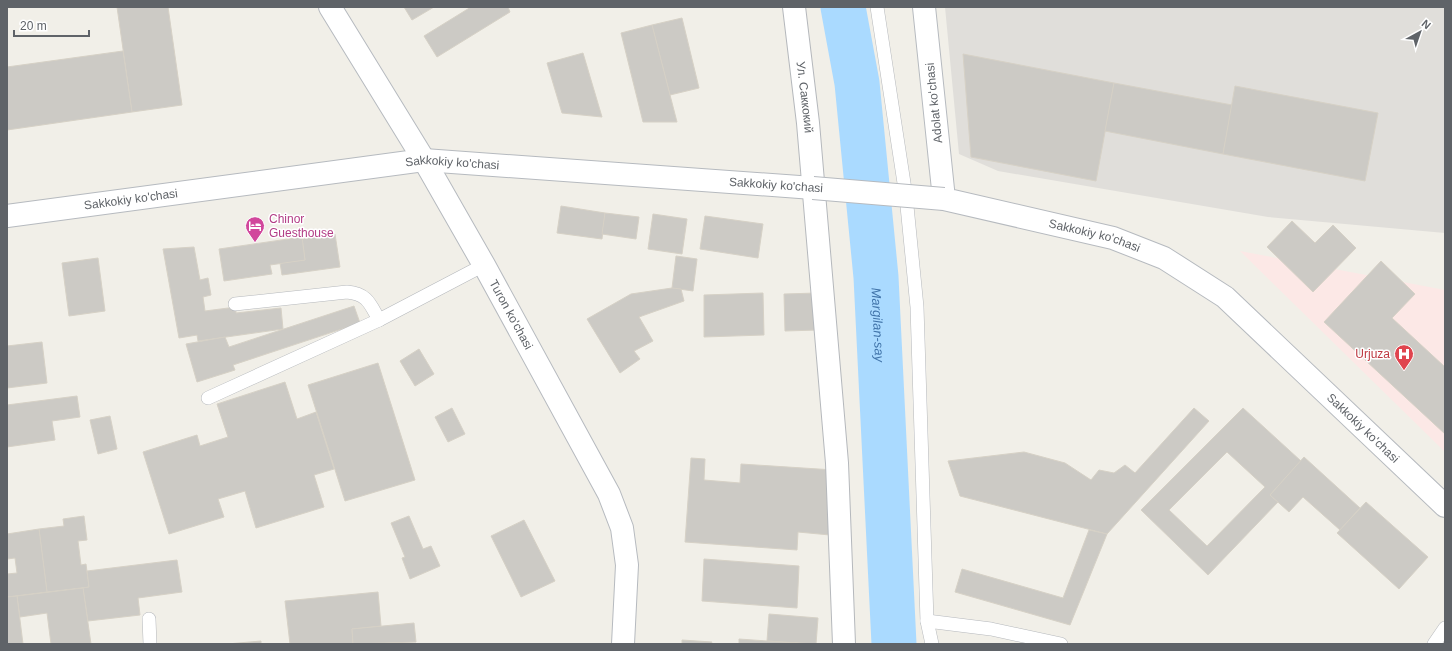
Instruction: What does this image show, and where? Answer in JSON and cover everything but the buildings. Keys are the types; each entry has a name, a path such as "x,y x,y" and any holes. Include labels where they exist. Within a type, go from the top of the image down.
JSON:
{"street":[{"name":"Turon ko'chasi","path":"330,7 424,160 484,265 609,494 622,528 627,565 623,644"},
{"name":"Ул. Саккокий","path":"794,7 814,188 837,463 844,644"},
{"name":"Adolat koʻchasi","path":"924,7 944,199"},
{"name":"Sakkokiy ko'chasi","path":"7,216 424,160 814,188 944,199 1113,238 1164,258 1225,297 1445,506"}],"lane":[{"path":"877,7 906,196 917,307 927,621 932,644"},
{"path":"208,398 379,320 484,265"},
{"path":"235,304 348,292 358,293 367,298 379,320"},
{"path":"149,619 150,644"},
{"path":"927,621 991,629 1061,644"},
{"path":"1434,644 1445,628"}],"shaded area":[{"path":"945,7 1445,7 1445,233 1268,217 998,171 959,154"},
{"name":"Urjuza","path":"1240,251 1445,290 1445,452"}],"waterway":[{"name":"Margilan-say","path":"843,7 857,83 876,277 894,644"}],"place":[{"name":"Chinor Guesthouse","path":"255,243"},
{"name":"Urjuza","path":"1404,371"}]}
